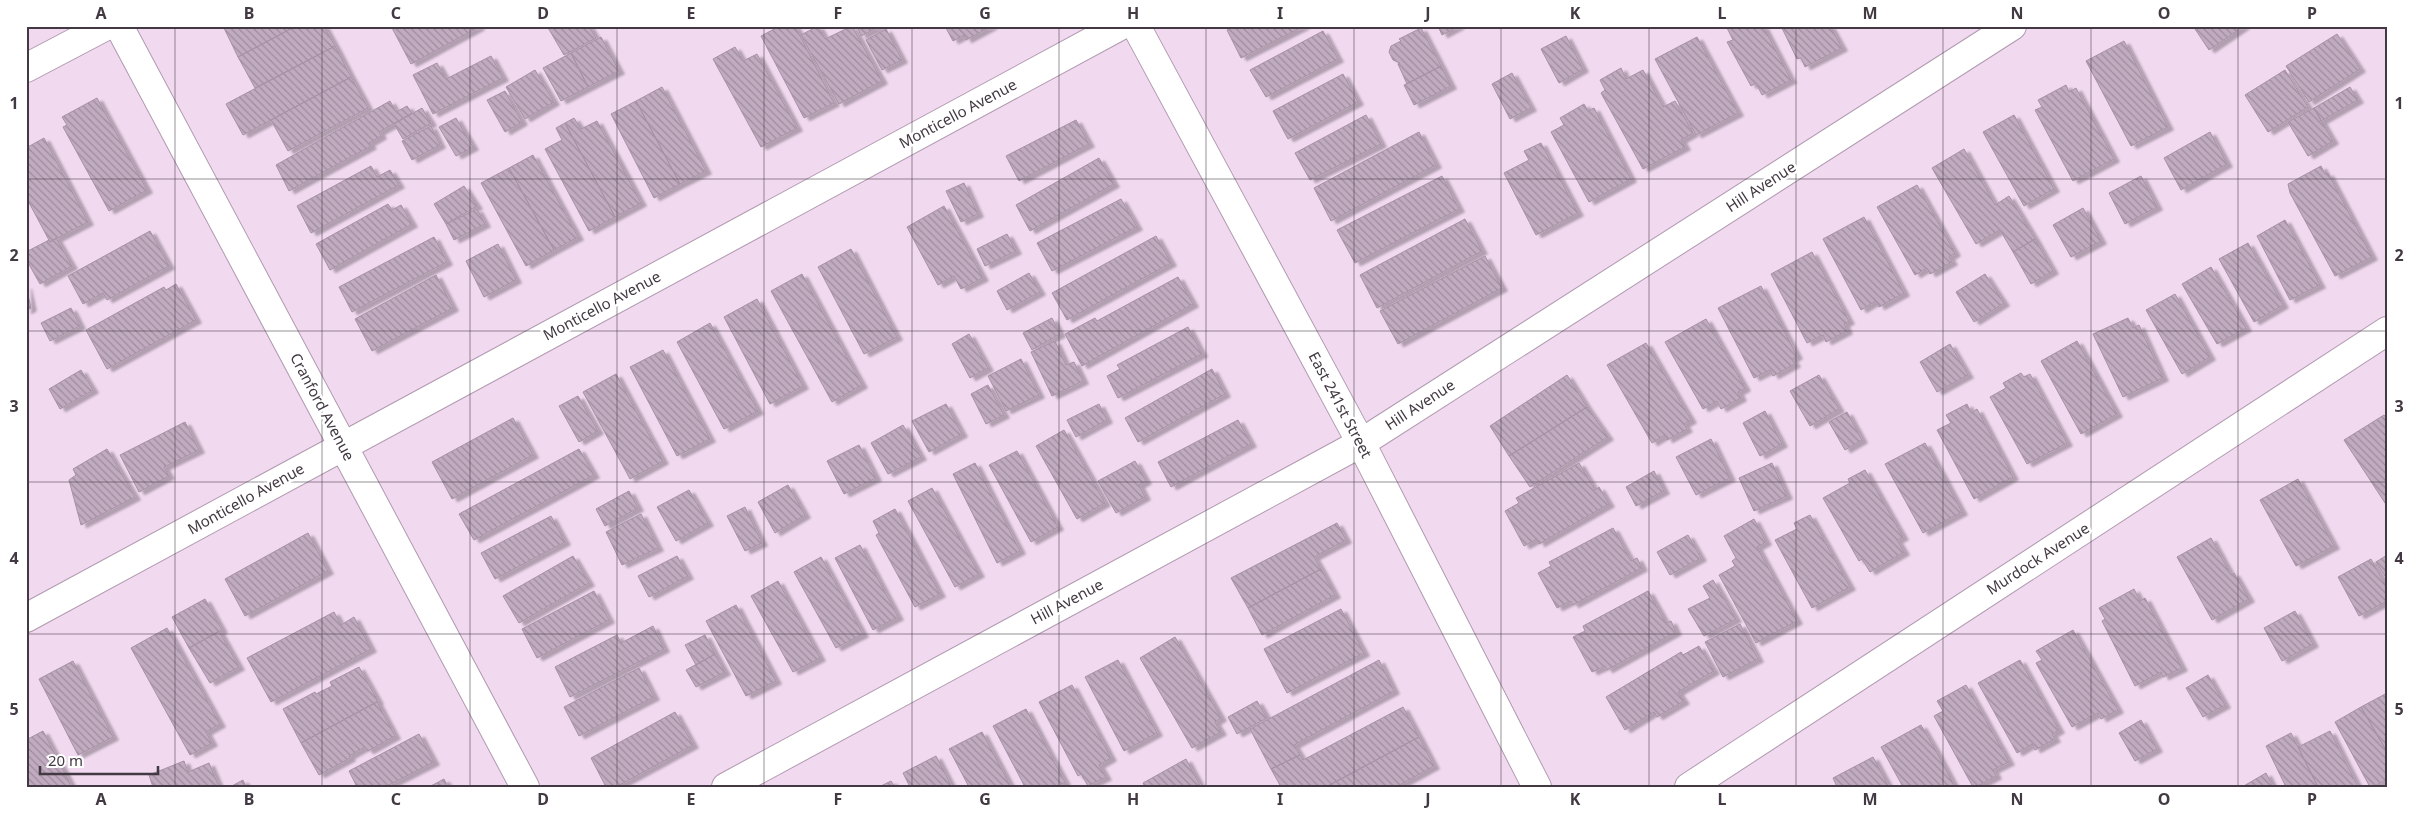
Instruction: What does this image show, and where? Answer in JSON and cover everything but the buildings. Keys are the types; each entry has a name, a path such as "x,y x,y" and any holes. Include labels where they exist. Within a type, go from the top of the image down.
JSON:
{"street":[{"path":"26,68 106,26"},
{"name":"Cranford Avenue","path":"119,26 525,787"},
{"name":"Monticello Avenue","path":"26,618 1120,26"},
{"name":"East 241st Street","path":"1136,26 1361,443 1537,787"},
{"name":"Hill Avenue","path":"726,787 1361,443 2012,26"},
{"name":"Murdock Avenue","path":"1688,787 2387,331"}]}
